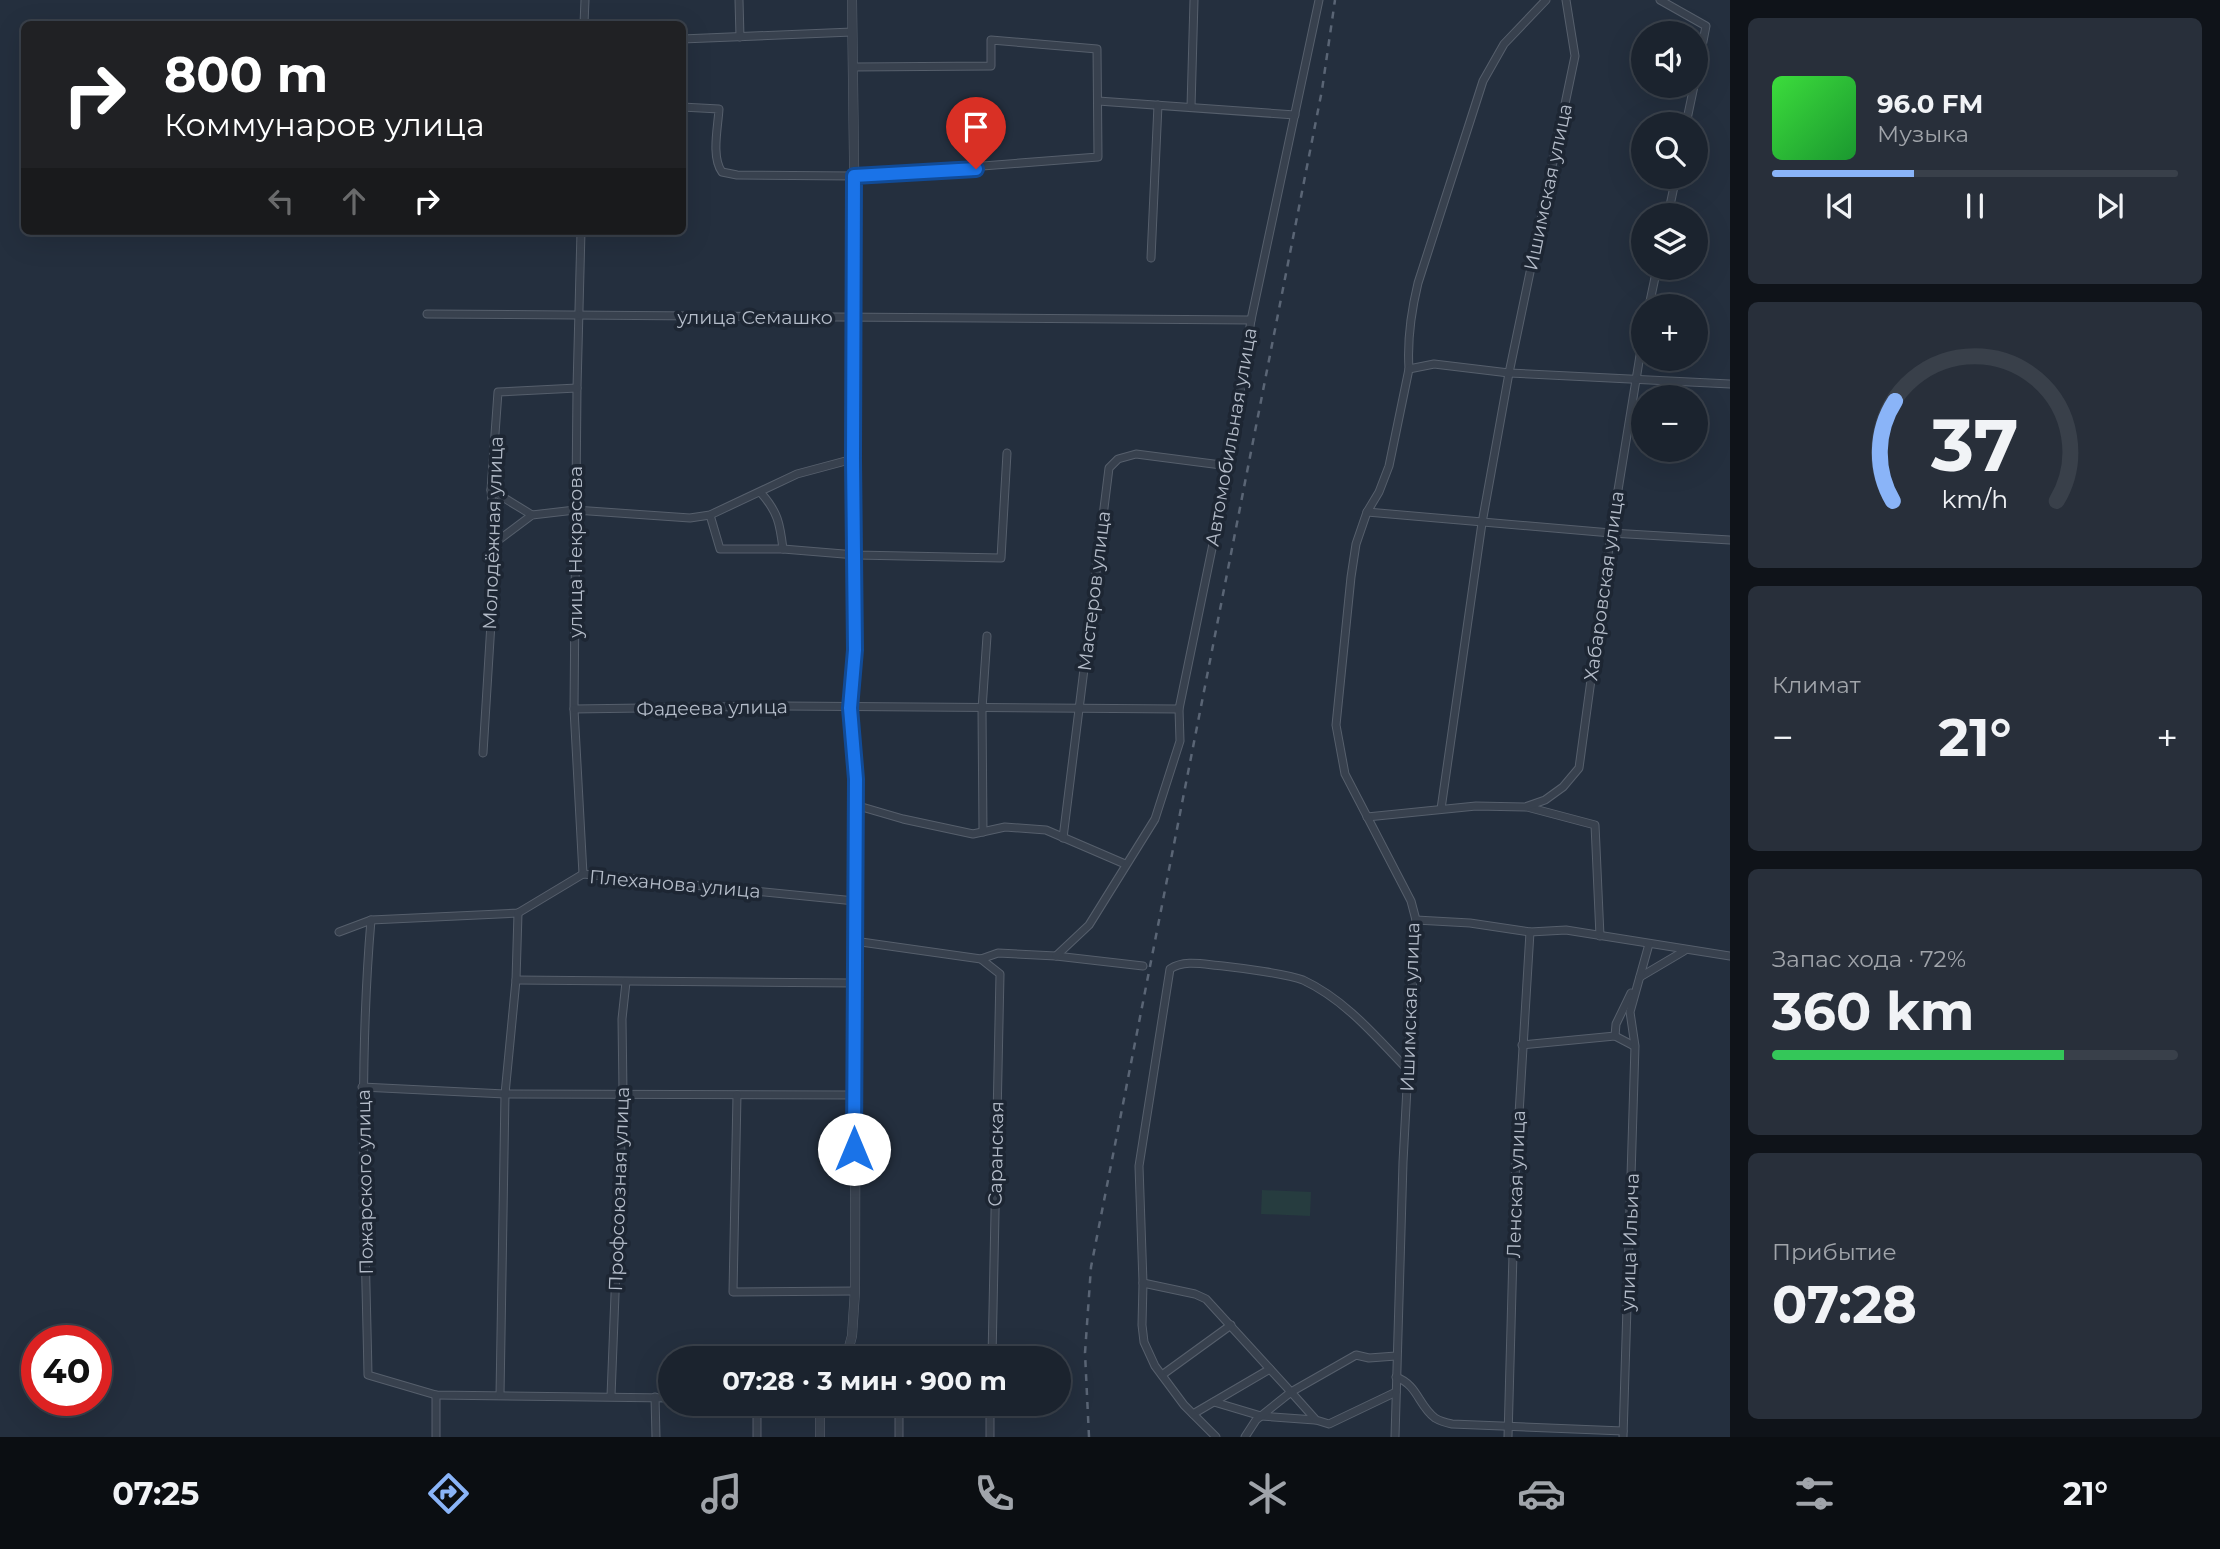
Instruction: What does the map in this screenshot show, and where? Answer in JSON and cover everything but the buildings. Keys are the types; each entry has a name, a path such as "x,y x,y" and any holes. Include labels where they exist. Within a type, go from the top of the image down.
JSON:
{"street":[{"path":"584,21 585,0"},
{"path":"739,0 740,37"},
{"path":"849,1346 855,1291 855,749 850,708 855,650 856,555 853,459 852,0"},
{"path":"1191,107 1194,0"},
{"name":"Автомобильная улица","path":"1056,957 1089,925 1155,819 1180,741 1179,709 1228,466 1251,320 1319,0"},
{"name":"Ишимская улица","path":"1395,1437 1403,1162 1416,920 1411,901 1345,774 1336,725 1351,577 1356,544 1367,512 1379,492 1389,466 1409,369 1410,313 1483,81 1504,44 1546,0"},
{"name":"Ишимская улица","path":"1441,809 1482,523 1509,373 1575,55 1566,0"},
{"path":"1660,0 1697,21"},
{"path":"686,39 852,32"},
{"path":"686,107 719,109 716,145 719,168 722,172 737,175 854,176 976,169 1098,157 1097,49 991,40 991,66 854,67"},
{"path":"1098,101 1294,115"},
{"path":"1151,258 1157,105"},
{"name":"улица Некрасова","path":"581,235 574,709 583,874"},
{"name":"улица Семашко","path":"427,314 1251,320"},
{"path":"1409,369 1434,364 1509,373 1730,384"},
{"name":"Хабаровская улица","path":"1525,807 1545,800 1563,788 1578,768 1636,371"},
{"name":"Молодёжная улица","path":"483,752 496,542 491,490 498,392 577,388"},
{"path":"710,515 720,549 1001,558 1007,453"},
{"name":"Мастеров улица","path":"1063,838 1109,468 1118,459 1136,454 1228,466"},
{"path":"496,542 531,515 575,510 690,518 710,515 797,474 853,459"},
{"path":"491,490 531,515"},
{"path":"761,493 773,506 779,521 783,550"},
{"path":"1367,512 1611,533 1730,540"},
{"path":"983,832 982,709 987,636"},
{"name":"Фадеева улица","path":"574,709 784,706 1179,709"},
{"path":"855,805 903,819 973,834 1005,827 1046,830 1125,864"},
{"name":"Хабаровская улица","path":"1367,817 1441,809 1525,807 1595,825 1600,936"},
{"name":"Плеханова улица","path":"339,932 371,920 518,913 583,874 855,901"},
{"path":"500,1395 505,1094 516,980 518,913"},
{"name":"Пожарского улица","path":"371,920 362,1087 369,1375 436,1395"},
{"path":"1416,920 1448,921 1530,932 1566,930 1685,951 1730,956"},
{"name":"Ленская улица","path":"1508,1437 1522,1045 1530,932"},
{"path":"855,941 981,959 998,953 1143,966"},
{"path":"1615,1036 1618,1019 1641,977 1649,944"},
{"path":"1641,977 1685,951"},
{"name":"Саранская","path":"981,959 1000,974 992,1346"},
{"path":"1216,1437 1193,1414 1155,1366 1144,1342 1142,1325 1139,1167 1170,969 1192,963 1301,979 1359,1018 1409,1071"},
{"name":"улица Ильича","path":"1623,1434 1634,1046 1630,1012 1641,977"},
{"path":"516,980 854,983"},
{"name":"Профсоюзная улица","path":"611,1396 623,1093 622,1019 626,982"},
{"path":"1522,1045 1615,1036 1634,1046"},
{"path":"362,1087 505,1094 854,1095"},
{"path":"737,1095 733,1292 855,1291"},
{"path":"1143,1283 1201,1296 1231,1325 1315,1420"},
{"path":"1162,1375 1231,1325"},
{"path":"1245,1437 1261,1416 1291,1392 1356,1355 1369,1358 1396,1356"},
{"path":"1193,1414 1270,1369"},
{"path":"1396,1377 1408,1381 1436,1419 1452,1424 1623,1434"},
{"path":"1214,1402 1261,1416 1315,1420 1329,1424 1396,1392"},
{"path":"436,1437 436,1395 658,1397"},
{"path":"655,1397 656,1437"},
{"path":"757,1416 757,1437"},
{"path":"820,1416 820,1437"},
{"path":"899,1416 899,1437"},
{"path":"989,1437 990,1416"}],"green space":[{"path":"1262,1190 1311,1192 1310,1216 1261,1214"}],"railway":[{"path":"1089,1437 1085,1353 1091,1267 1322,90 1335,0"}],"route":[{"path":"854,1149 856,779 850,708 855,650 856,555 853,459 854,176 976,169"}]}
